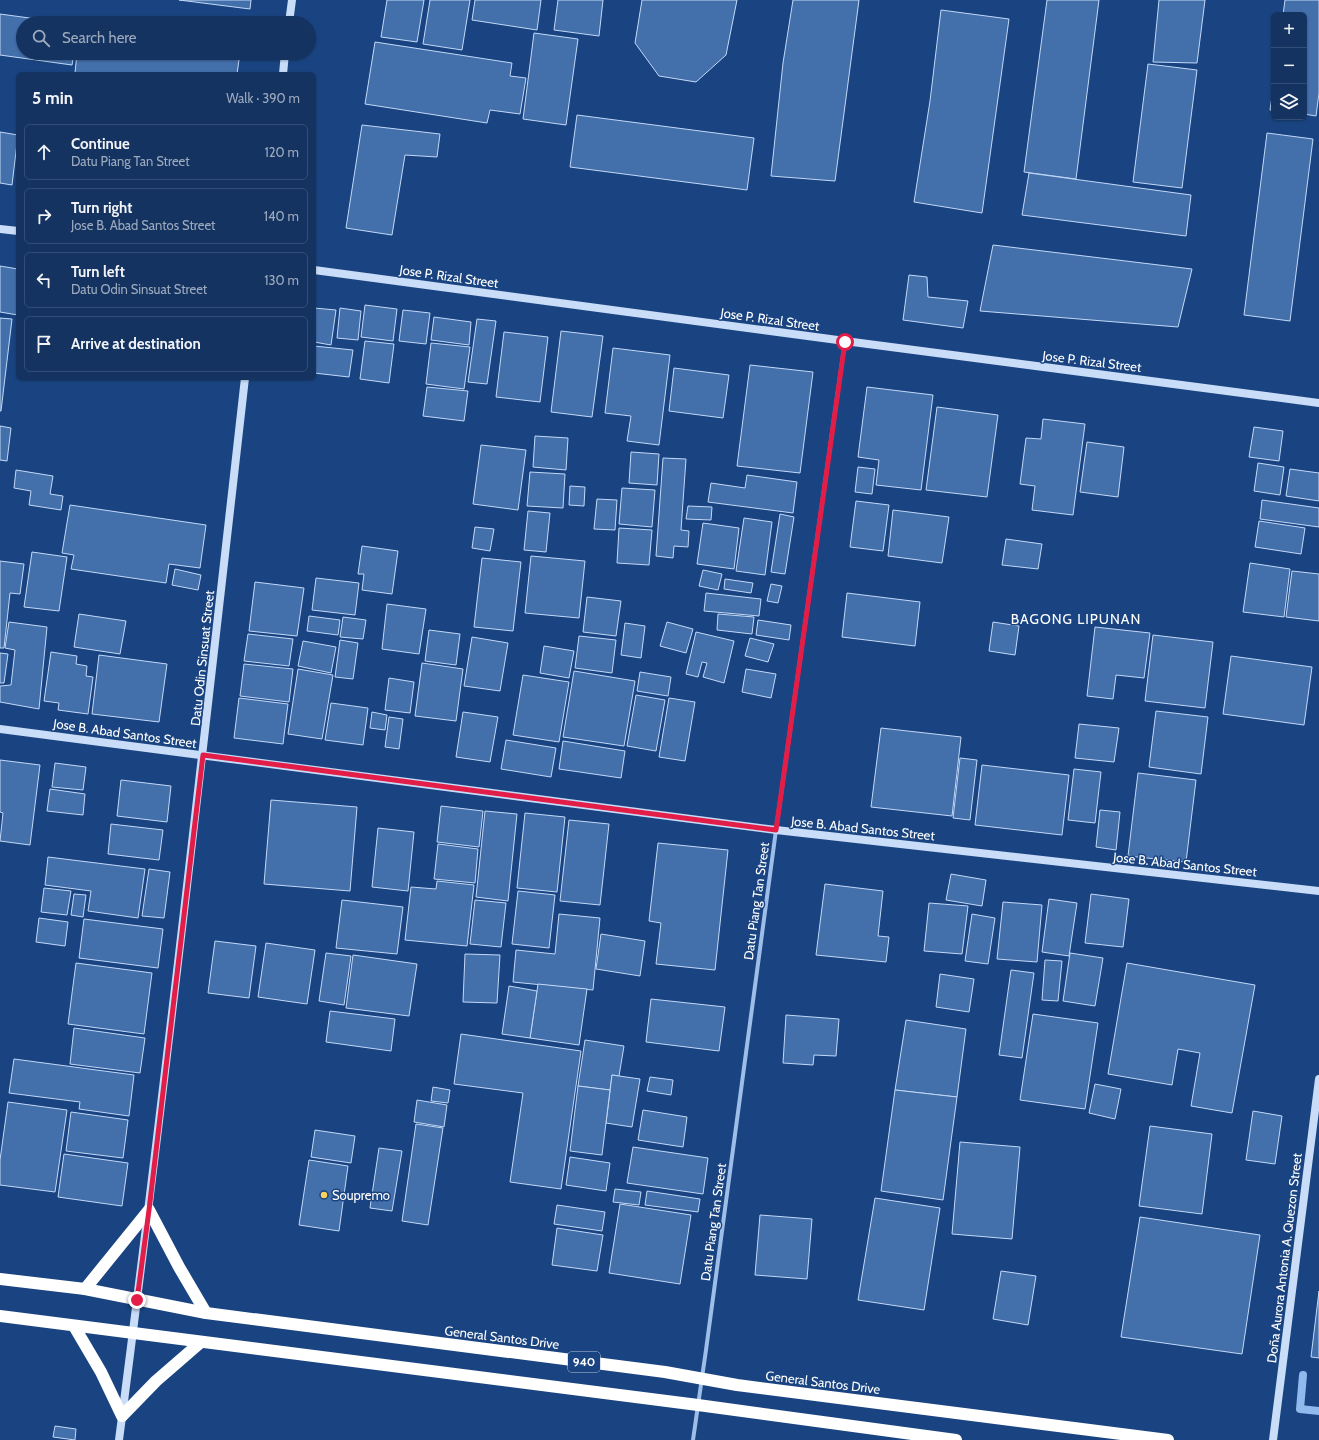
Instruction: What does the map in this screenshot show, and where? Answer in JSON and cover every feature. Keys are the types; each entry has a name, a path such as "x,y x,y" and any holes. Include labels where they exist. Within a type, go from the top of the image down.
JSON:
{"highway":[{"path":"85,1289 149,1210 179,1267 206,1313"},
{"name":"General Santos Drive","path":"0,1279 85,1289 206,1313 702,1378 737,1385 1168,1440"},
{"name":"940","path":"0,1316 698,1405 956,1440"},
{"path":"74,1326 101,1372 122,1416 156,1381 201,1342"}],"street":[{"path":"290,16 292,0"},
{"path":"283,72 285,60"},
{"path":"0,229 16,231"},
{"name":"Jose P. Rizal Street","path":"316,270 845,342 1319,403"},
{"name":"Datu Piang Tan Street","path":"693,1440 776,830 845,342"},
{"name":"Datu Odin Sinsuat Street","path":"119,1440 149,1210 203,755 245,380"},
{"name":"Jose B. Abad Santos Street","path":"0,729 776,830 1319,891"},
{"name":"Doña Aurora Antonia A. Quezon Street","path":"1273,1440 1319,1080"}],"building":[{"path":"179,0 251,0 250,9"},
{"path":"387,0 424,0 417,42 381,37"},
{"path":"430,0 470,0 462,50 423,44"},
{"path":"475,0 541,0 537,30 472,20"},
{"path":"558,0 603,0 599,36 554,30"},
{"path":"642,0 737,0 726,55 696,82 659,76 635,43"},
{"path":"793,0 859,0 835,181 771,176 783,63"},
{"path":"1047,0 1099,0 1076,179 1024,172"},
{"path":"1159,0 1205,0 1197,63 1153,62"},
{"path":"1285,0 1319,0 1319,93 1316,116 1307,114 1307,12 1283,12"},
{"path":"941,10 1009,19 982,213 914,202 930,101"},
{"path":"0,14 16,16 16,57 0,55"},
{"path":"534,33 578,39 566,125 523,119"},
{"path":"375,42 512,63 510,76 526,78 520,114 490,110 487,123 365,104"},
{"path":"36,60 73,60 72,65"},
{"path":"76,60 239,60 237,72 75,72"},
{"path":"1148,64 1197,70 1182,188 1133,182"},
{"path":"577,115 754,138 747,190 570,167"},
{"path":"362,125 440,134 437,157 405,155 392,235 346,228"},
{"path":"0,132 16,135 16,152 12,185 0,183"},
{"path":"1267,133 1313,139 1290,321 1244,315"},
{"path":"1029,173 1191,195 1186,236 1022,215"},
{"path":"993,245 1192,269 1178,327 980,311"},
{"path":"0,266 16,269 16,315 0,312"},
{"path":"909,275 927,277 928,297 968,301 963,328 903,320"},
{"path":"365,305 397,309 393,341 361,337"},
{"path":"316,308 336,310 331,345 316,342"},
{"path":"340,308 361,311 358,340 337,338"},
{"path":"403,310 430,313 426,344 399,341"},
{"path":"434,317 471,322 469,345 431,340"},
{"path":"0,318 12,319 1,411 0,411"},
{"path":"477,319 496,321 487,384 468,382"},
{"path":"561,331 603,336 592,417 551,412"},
{"path":"504,332 548,337 540,402 496,397"},
{"path":"365,341 394,344 389,383 360,379"},
{"path":"431,343 470,347 464,389 426,384"},
{"path":"316,346 353,350 349,377 316,373"},
{"path":"613,348 670,355 659,445 627,441 631,416 605,413"},
{"path":"750,365 813,372 800,473 737,466"},
{"path":"674,368 729,375 723,418 669,411"},
{"path":"427,387 468,391 464,421 423,416"},
{"path":"867,387 933,395 921,490 876,485 879,460 858,457"},
{"path":"937,407 998,415 987,497 926,490"},
{"path":"1043,419 1085,424 1073,515 1032,510 1035,486 1020,484 1026,438 1041,439"},
{"path":"0,426 11,428 7,461 0,460"},
{"path":"1254,427 1283,431 1279,461 1249,457"},
{"path":"535,436 568,438 566,470 533,467"},
{"path":"1087,442 1124,447 1118,497 1080,492"},
{"path":"481,445 526,450 518,510 473,504"},
{"path":"631,452 659,454 657,485 629,483"},
{"path":"663,458 686,459 681,530 689,531 688,547 674,546 673,558 656,556"},
{"path":"1258,463 1284,467 1280,495 1254,491"},
{"path":"858,467 875,469 872,494 855,492"},
{"path":"1290,469 1319,473 1319,501 1286,496"},
{"path":"16,470 53,476 50,494 63,496 61,510 29,505 31,491 14,488"},
{"path":"530,472 565,474 563,508 527,506"},
{"path":"747,475 797,482 793,513 708,502 711,483 745,488"},
{"path":"570,486 585,487 584,506 569,505"},
{"path":"622,488 655,490 652,527 619,524"},
{"path":"597,499 617,500 615,530 594,529"},
{"path":"1262,500 1319,508 1319,527 1260,519"},
{"path":"856,501 889,505 883,551 850,547"},
{"path":"70,505 206,525 200,568 169,564 166,583 71,569 74,555 62,553"},
{"path":"688,506 712,507 711,520 686,519"},
{"path":"893,510 949,517 942,563 888,556"},
{"path":"528,511 550,513 546,552 524,550"},
{"path":"780,514 794,517 785,574 771,572"},
{"path":"744,518 772,522 765,575 736,571"},
{"path":"1259,521 1305,528 1301,554 1255,547"},
{"path":"703,523 739,528 734,569 697,564"},
{"path":"475,527 494,529 490,551 472,548"},
{"path":"619,528 652,530 649,565 617,563"},
{"path":"1006,539 1042,544 1038,569 1002,565"},
{"path":"362,546 398,551 392,594 362,590 364,574 358,574"},
{"path":"32,552 67,557 59,611 24,607"},
{"path":"531,556 585,561 579,618 525,613"},
{"path":"482,558 521,562 513,631 474,627"},
{"path":"0,561 24,564 20,594 10,593 4,648 0,648"},
{"path":"1250,563 1290,569 1284,617 1243,612"},
{"path":"175,569 201,575 198,590 172,585"},
{"path":"703,570 722,574 718,590 699,586"},
{"path":"1292,571 1319,574 1319,621 1286,617"},
{"path":"316,578 359,583 355,615 312,610"},
{"path":"725,579 753,583 751,593 724,589"},
{"path":"255,582 304,588 297,636 249,631"},
{"path":"771,584 782,586 778,603 767,601"},
{"path":"706,593 761,599 759,616 704,611"},
{"path":"847,593 920,602 915,646 842,637"},
{"path":"587,597 621,601 616,636 583,632"},
{"path":"387,604 426,609 419,654 382,649"},
{"path":"79,614 126,621 120,654 74,647"},
{"path":"718,614 754,617 752,634 717,630"},
{"path":"309,616 340,620 338,635 307,631"},
{"path":"343,617 366,620 363,639 340,637"},
{"path":"758,620 791,625 789,640 756,635"},
{"path":"9,622 47,627 39,709 0,702 0,686 11,685 15,650 5,648"},
{"path":"667,622 693,629 686,653 660,646"},
{"path":"993,622 1019,626 1015,655 989,651"},
{"path":"625,623 645,626 641,658 621,655"},
{"path":"1095,627 1150,633 1144,678 1116,675 1113,699 1087,696"},
{"path":"429,630 460,634 456,665 425,661"},
{"path":"696,632 734,641 724,683 703,677 707,663 702,662 698,677 686,674"},
{"path":"248,634 293,639 289,666 244,661"},
{"path":"1153,635 1213,642 1205,708 1145,701"},
{"path":"579,636 616,640 612,673 575,668"},
{"path":"472,637 508,643 500,691 464,686"},
{"path":"750,638 774,644 768,662 745,656"},
{"path":"340,640 358,643 353,679 335,677"},
{"path":"303,641 336,647 331,673 298,666"},
{"path":"544,646 574,651 569,678 540,673"},
{"path":"51,652 77,656 76,664 87,666 86,676 93,677 88,714 58,710 59,703 44,701"},
{"path":"0,653 8,654 4,683 0,683"},
{"path":"99,655 167,664 159,722 92,714"},
{"path":"1231,656 1312,667 1304,725 1223,714"},
{"path":"422,663 463,669 456,721 415,716"},
{"path":"244,664 293,669 289,702 240,696"},
{"path":"298,669 333,675 322,739 288,734"},
{"path":"746,669 776,674 771,698 742,692"},
{"path":"574,671 635,681 624,746 563,737"},
{"path":"640,672 671,677 668,696 637,691"},
{"path":"523,675 569,682 559,742 513,735"},
{"path":"389,678 414,682 410,713 385,710"},
{"path":"636,695 665,700 656,751 627,746"},
{"path":"239,698 288,704 283,744 234,738"},
{"path":"669,698 695,702 685,761 659,757"},
{"path":"331,703 368,708 363,745 325,740"},
{"path":"1156,711 1208,717 1201,774 1149,767"},
{"path":"372,712 387,715 385,730 370,728"},
{"path":"463,712 498,717 490,762 456,757"},
{"path":"389,717 403,719 399,749 385,747"},
{"path":"1079,724 1119,728 1114,762 1075,758"},
{"path":"881,728 961,737 952,816 871,807"},
{"path":"506,740 556,748 551,777 501,769"},
{"path":"563,741 625,751 621,778 559,769"},
{"path":"960,758 977,760 970,820 953,818"},
{"path":"0,760 40,765 30,845 0,841 3,813 0,812"},
{"path":"55,763 86,767 83,790 52,787"},
{"path":"982,765 1069,775 1062,835 975,825"},
{"path":"1074,769 1101,772 1095,823 1068,820"},
{"path":"1138,773 1196,780 1186,862 1128,856"},
{"path":"121,780 171,786 167,822 117,816"},
{"path":"50,789 85,794 83,815 47,811"},
{"path":"271,800 357,807 350,891 264,884"},
{"path":"441,806 483,811 479,847 437,842"},
{"path":"1100,810 1120,812 1116,850 1096,847"},
{"path":"485,811 517,814 508,901 476,897"},
{"path":"525,813 565,817 557,892 517,888"},
{"path":"569,820 609,824 600,905 560,901"},
{"path":"111,824 163,830 159,860 108,854"},
{"path":"378,828 414,832 408,891 372,887"},
{"path":"658,843 728,850 715,970 656,964 661,923 649,921"},
{"path":"438,844 478,849 475,883 434,879"},
{"path":"48,857 145,869 138,918 88,911 91,891 45,885"},
{"path":"149,869 170,872 164,918 142,916"},
{"path":"951,874 986,880 982,906 946,900"},
{"path":"437,881 474,885 467,946 405,940 411,887 436,889"},
{"path":"825,884 883,891 878,936 889,937 886,962 816,955"},
{"path":"44,888 71,891 67,915 41,912"},
{"path":"518,891 555,895 549,948 512,944"},
{"path":"74,894 86,895 83,917 71,915"},
{"path":"1091,894 1129,899 1123,947 1085,943"},
{"path":"1049,899 1077,903 1069,956 1042,952"},
{"path":"342,900 403,907 397,954 336,948"},
{"path":"475,900 506,903 501,947 470,944"},
{"path":"1003,902 1042,905 1037,962 997,959"},
{"path":"929,903 968,906 962,954 924,951"},
{"path":"559,914 600,918 593,990 513,982 516,950 555,954"},
{"path":"972,914 995,918 988,964 965,961"},
{"path":"39,918 68,922 65,946 36,942"},
{"path":"84,919 163,929 158,968 79,958"},
{"path":"601,934 645,941 640,976 596,969"},
{"path":"215,941 256,946 249,998 208,993"},
{"path":"266,943 315,950 307,1004 258,997"},
{"path":"326,953 351,956 344,1005 319,1001"},
{"path":"1070,953 1103,958 1095,1006 1063,1001"},
{"path":"465,954 500,955 497,1003 463,1002"},
{"path":"353,955 417,964 409,1016 346,1008"},
{"path":"1045,960 1062,961 1058,1001 1042,1000"},
{"path":"76,963 152,973 144,1034 68,1024"},
{"path":"1127,963 1255,985 1232,1113 1191,1106 1200,1053 1178,1049 1172,1085 1108,1074"},
{"path":"1011,970 1034,973 1022,1058 999,1055"},
{"path":"940,974 974,979 969,1012 936,1007"},
{"path":"538,984 587,989 579,1045 530,1038"},
{"path":"509,986 537,991 530,1038 502,1034"},
{"path":"651,999 725,1007 719,1051 646,1042"},
{"path":"330,1011 395,1019 391,1051 326,1042"},
{"path":"1033,1014 1098,1023 1085,1109 1020,1100"},
{"path":"786,1015 839,1019 836,1056 814,1055 813,1065 783,1063"},
{"path":"906,1020 966,1029 957,1097 895,1090"},
{"path":"74,1028 145,1038 140,1073 70,1064"},
{"path":"461,1034 581,1051 561,1189 510,1182 523,1093 454,1084"},
{"path":"585,1040 624,1046 619,1076 612,1075 610,1090 578,1086"},
{"path":"14,1059 134,1075 129,1116 79,1109 80,1102 9,1093"},
{"path":"612,1075 640,1079 632,1127 606,1123"},
{"path":"650,1077 673,1080 671,1095 647,1091"},
{"path":"1095,1084 1121,1089 1115,1119 1089,1113"},
{"path":"578,1086 610,1090 602,1155 570,1151"},
{"path":"433,1087 450,1090 448,1103 431,1101"},
{"path":"895,1090 957,1097 943,1200 881,1191"},
{"path":"417,1100 447,1105 444,1127 414,1122"},
{"path":"8,1102 67,1110 55,1192 0,1185 0,1160"},
{"path":"643,1110 687,1117 683,1147 638,1140"},
{"path":"1253,1111 1282,1116 1275,1164 1246,1160"},
{"path":"71,1112 128,1120 123,1158 66,1151"},
{"path":"416,1124 443,1128 428,1225 402,1221"},
{"path":"1150,1126 1212,1134 1202,1214 1139,1206"},
{"path":"315,1130 355,1136 351,1163 311,1157"},
{"path":"960,1142 1020,1147 1012,1239 952,1234"},
{"path":"633,1147 708,1158 703,1194 627,1183"},
{"path":"379,1148 402,1151 392,1211 370,1208"},
{"path":"64,1154 128,1163 122,1206 58,1197"},
{"path":"570,1157 610,1163 606,1191 566,1185"},
{"name":"Soupremo","path":"309,1160 348,1166 339,1231 299,1225"},
{"path":"615,1189 641,1192 639,1205 613,1202"},
{"path":"647,1191 700,1199 698,1212 645,1205"},
{"path":"875,1198 940,1208 924,1310 858,1300"},
{"path":"620,1204 691,1215 680,1284 609,1273"},
{"path":"557,1205 605,1212 602,1231 554,1224"},
{"path":"760,1215 812,1219 807,1279 755,1275"},
{"path":"1140,1217 1260,1235 1242,1354 1121,1337"},
{"path":"557,1228 603,1235 597,1271 552,1265"},
{"path":"1001,1271 1036,1276 1028,1325 993,1319"},
{"path":"1319,1291 1319,1358 1311,1357"},
{"path":"55,1426 76,1429 75,1440 53,1437"}],"waterway":[{"path":"1303,1375 1300,1409 1319,1411"}],"place":[{"name":"Soupremo","path":"324,1195"}],"district":[{"name":"BAGONG LIPUNAN","path":"1076,619"}],"route":[{"path":"137,1300 203,755 776,830 845,342"}]}
